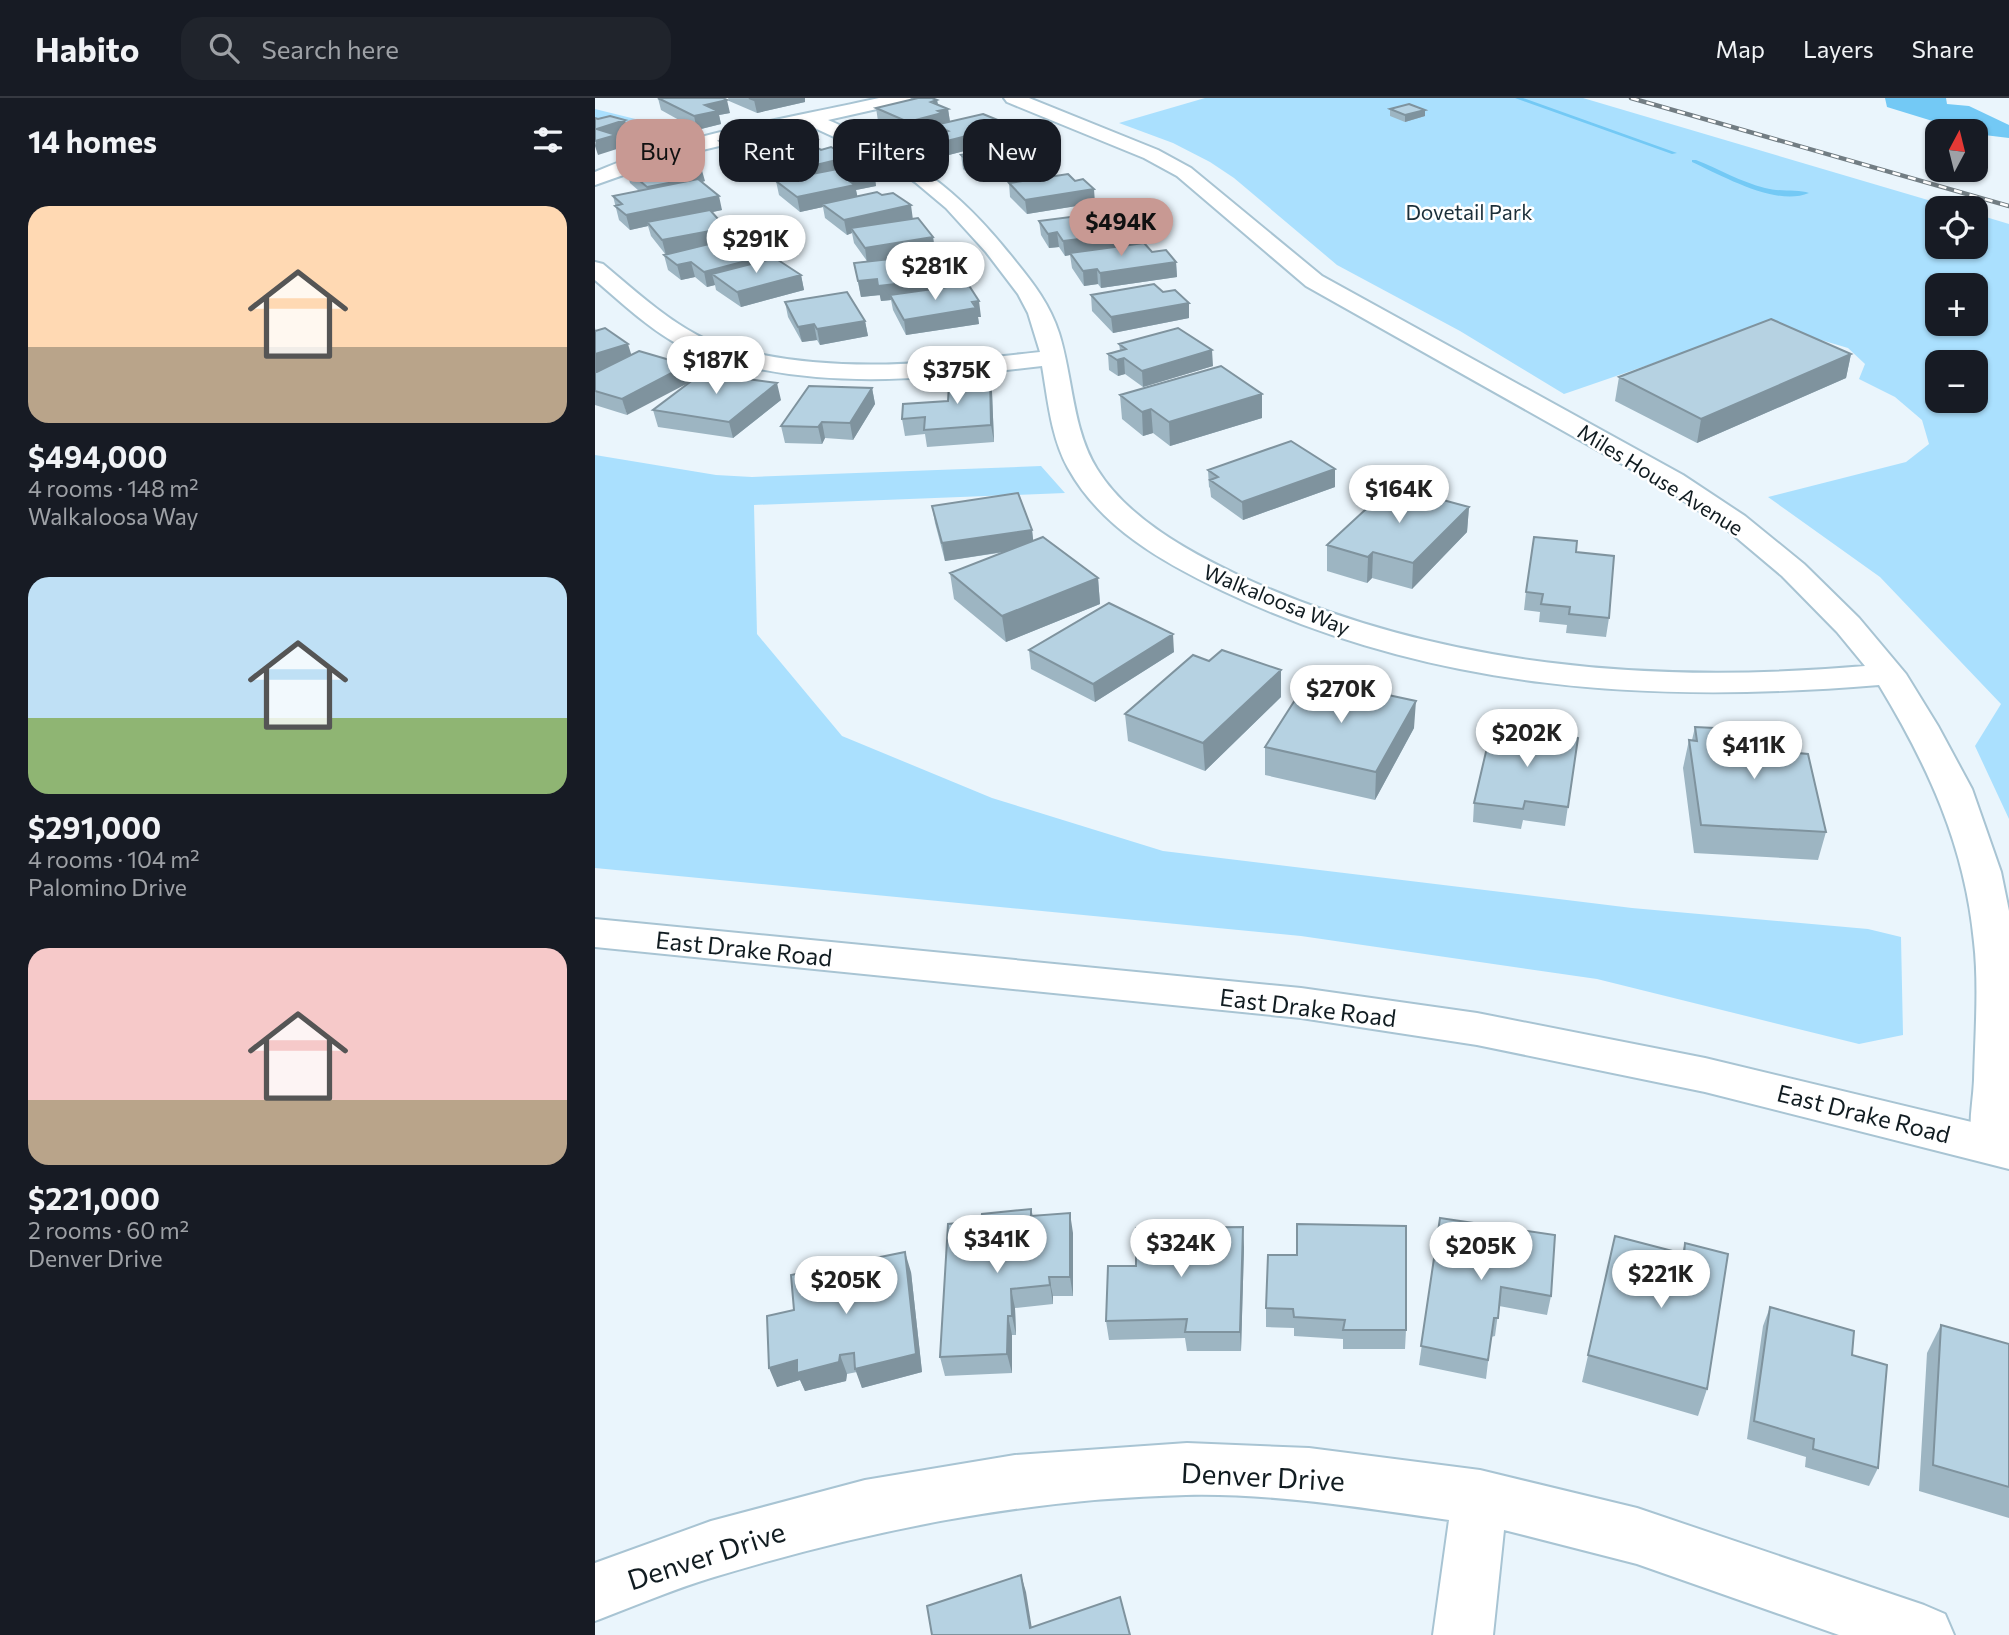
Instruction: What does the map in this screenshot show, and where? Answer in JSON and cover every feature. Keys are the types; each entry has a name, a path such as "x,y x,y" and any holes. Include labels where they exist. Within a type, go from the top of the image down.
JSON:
{"street":[{"path":"810,119 902,98"},
{"name":"Miles House Avenue","path":"1013,98 1150,154 1184,173 1314,281 1607,443 1735,522 1793,570 1848,625 1889,674 1921,726 1954,789 1982,872 1995,943 1996,1083 2001,1148"},
{"name":"Walkaloosa Way","path":"819,123 888,155 926,181 963,212 991,243 1040,312 1065,424 1083,470 1110,500 1164,549 1240,589 1330,625 1488,665 1660,683 1737,684 1889,674"},
{"path":"595,179 632,163 719,140"},
{"path":"595,269 690,341 735,357 786,367 837,370 948,367 1052,358"},
{"name":"East Drake Road","path":"595,933 1301,1003 1463,1027 1705,1075 2001,1148"},
{"name":"Denver Drive","path":"595,1592 711,1549 865,1507 1015,1481 1187,1469 1309,1474 1480,1497 1637,1535 1924,1635"},
{"path":"1464,1635 1480,1497"}],"green space":[{"name":"Dovetail Park","path":"1205,98 1583,98 1925,199 1925,259 1988,259 1988,218 2009,224 2009,819 1975,746 2001,704 1880,577 1768,497 1906,462 1929,444 1922,420 1895,397 1859,379 1865,364 1848,348 1797,336 1741,333 1564,394 1460,331 1337,265 1234,178 1173,143 1119,123"},
{"path":"595,109 635,119 616,119 616,125 595,120"},
{"path":"595,455 716,475 752,477 1041,466 1065,493 754,505 757,634 842,736 992,798 1163,851 1632,908 1868,929 1901,937 1903,1035 1859,1044 1597,979 1301,936 595,868"}],"shaded area":[{"path":"1885,98 1946,98 1947,104 1969,106 2009,125 2009,138 1988,135 1988,119 1926,119 1887,107"}],"building":[{"path":"658,98 727,100 705,105 718,111 694,116"},
{"path":"918,98 932,98 937,100 931,102 948,109 919,119 901,119 876,108"},
{"path":"1409,104 1425,110 1405,115 1390,109"},
{"path":"983,114 995,119 963,119 963,137 949,140 949,122"},
{"path":"610,116 621,119 597,129 616,135 595,141 595,118"},
{"path":"833,148 833,161 819,164 819,149"},
{"path":"833,170 833,182 851,182 855,185 797,197 777,182 819,182 819,173"},
{"path":"1068,174 1075,181 1083,179 1094,189 1025,200 1009,183 1061,182 1061,175"},
{"path":"641,182 674,182 647,187"},
{"path":"683,182 702,182 719,196 626,215 615,206 622,204 613,196"},
{"path":"877,192 882,195 893,193 911,205 844,220 822,204"},
{"path":"1133,209 1140,218 1127,220 1137,232 1063,241 1057,232 1048,234 1039,221"},
{"path":"710,210 726,228 662,240 647,222"},
{"path":"918,218 933,237 865,248 851,228"},
{"path":"758,232 772,242 756,246 769,255 704,272 691,262 677,265 664,255"},
{"path":"1144,243 1152,252 1166,250 1176,262 1100,273 1097,269 1083,271 1070,253"},
{"path":"954,252 958,264 945,265 950,278 878,286 877,279 858,281 854,263"},
{"path":"775,258 801,275 737,292 712,274"},
{"path":"968,284 979,301 972,302 976,308 904,320 890,295"},
{"path":"1154,284 1163,292 1175,290 1189,303 1111,317 1091,295"},
{"path":"847,292 865,321 817,329 814,324 798,327 785,302"},
{"path":"1771,319 1851,354 1701,419 1619,377"},
{"path":"605,328 628,344 595,354 595,331"},
{"path":"1178,328 1212,350 1142,371 1124,358 1117,360 1108,354 1126,349 1119,344"},
{"path":"639,351 687,365 622,399 595,391 595,371"},
{"path":"1221,366 1262,394 1169,422 1151,409 1142,412 1120,395"},
{"path":"706,370 777,383 729,422 653,410"},
{"path":"990,375 991,425 924,430 925,417 902,419 903,404 948,401 949,384 960,384 960,377"},
{"path":"809,386 872,388 850,423 822,422 818,427 781,426"},
{"path":"1291,441 1335,469 1242,502 1210,480 1218,477 1208,470"},
{"path":"1391,486 1469,507 1413,563 1373,552 1368,557 1327,545"},
{"path":"1018,493 1032,530 942,543 932,506"},
{"path":"1043,537 1098,578 1002,616 950,573"},
{"path":"1534,537 1577,541 1576,552 1614,556 1609,618 1569,614 1570,607 1541,604 1543,594 1526,592"},
{"path":"1109,603 1173,634 1093,684 1029,650"},
{"path":"1222,650 1281,670 1203,743 1125,714 1193,655 1209,661"},
{"path":"1309,678 1416,701 1376,772 1265,747"},
{"path":"1492,726 1578,738 1568,807 1525,801 1523,809 1474,803"},
{"path":"1695,727 1793,732 1798,753 1808,754 1826,832 1701,825 1689,740 1697,741"},
{"path":"1031,1209 1031,1216 1070,1213 1070,1277 1049,1277 1050,1285 1011,1289 1012,1316 1008,1316 1007,1354 940,1357 948,1224 981,1221 982,1214"},
{"path":"1440,1218 1555,1235 1551,1296 1501,1287 1498,1318 1494,1318 1488,1360 1421,1346"},
{"path":"1297,1224 1406,1226 1406,1330 1343,1330 1345,1320 1294,1317 1293,1309 1266,1308 1268,1255 1297,1255"},
{"path":"1243,1227 1240,1332 1185,1332 1187,1319 1106,1321 1108,1266 1136,1266 1136,1228"},
{"path":"1615,1236 1684,1254 1685,1243 1728,1254 1707,1389 1588,1355"},
{"path":"905,1252 916,1354 855,1369 854,1353 840,1355 839,1362 797,1373 797,1360 769,1368 767,1316 794,1310 791,1275"},
{"path":"1770,1307 1854,1331 1852,1355 1887,1365 1878,1468 1813,1449 1814,1439 1754,1421"},
{"path":"1941,1325 2009,1344 2009,1487 1933,1465"},
{"path":"1021,1575 1030,1628 1120,1597 1130,1635 932,1635 927,1606"}],"waterway":[{"path":"1518,98 1674,153"},
{"path":"1694,161 1763,190 1806,193"}],"railway":[{"path":"1631,98 2009,206"}]}
